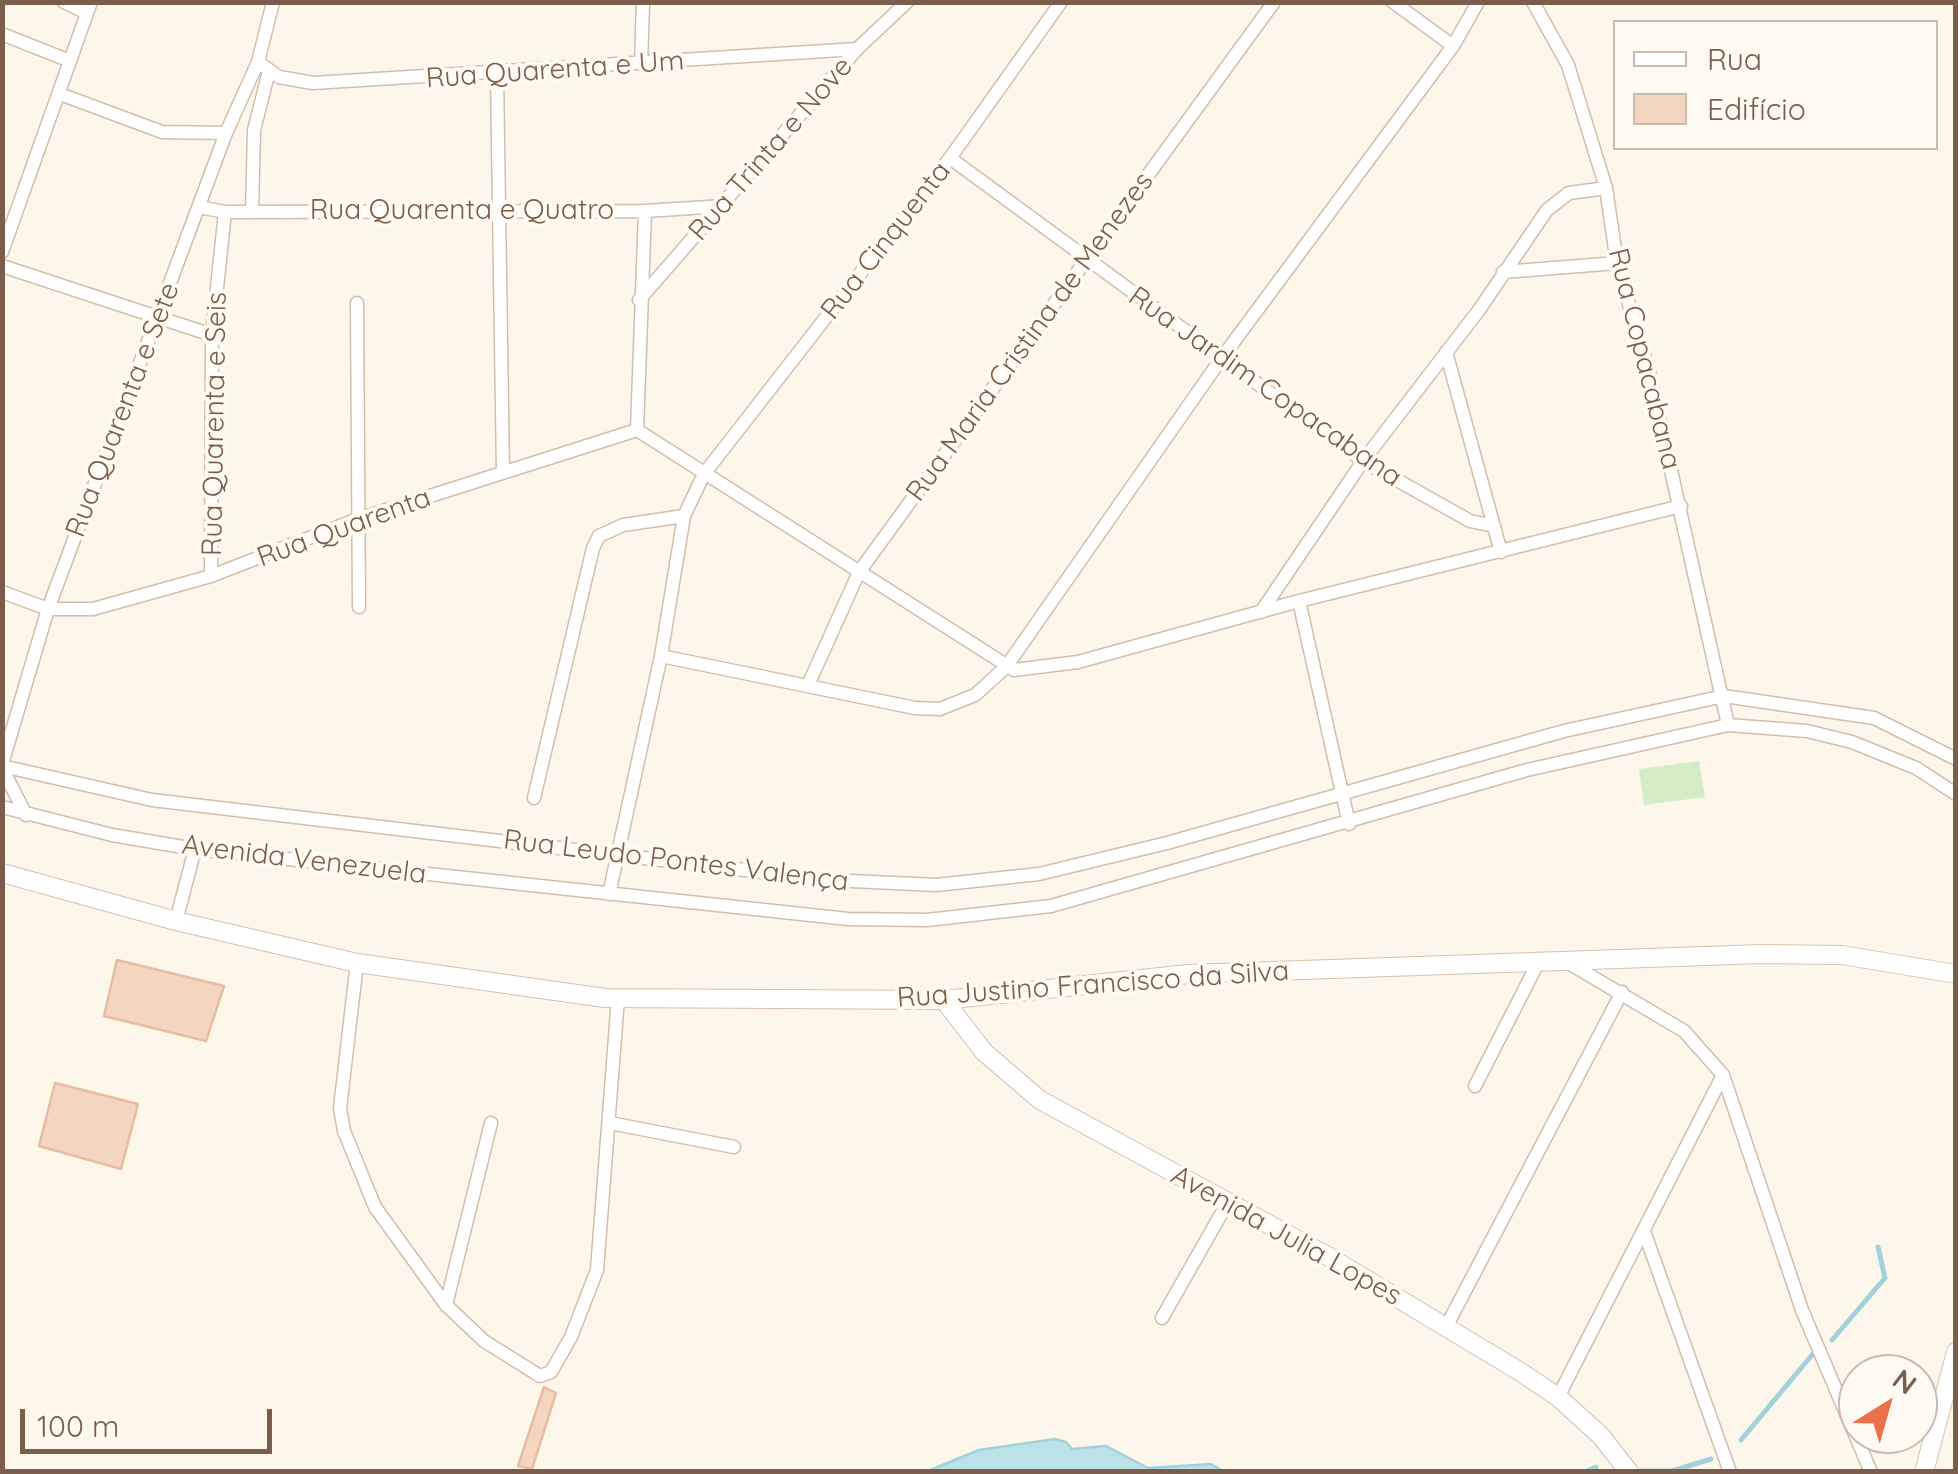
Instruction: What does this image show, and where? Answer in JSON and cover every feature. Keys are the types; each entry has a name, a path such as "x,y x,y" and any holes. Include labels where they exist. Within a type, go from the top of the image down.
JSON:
{"main road":[{"name":"Rua Justino Francisco da Silva","path":"2,873 357,963 618,998 944,1000 1188,974 1560,958 1842,954 1956,974"},
{"name":"Avenida Julia Lopes","path":"944,1000 984,1052 1040,1100 1446,1326 1558,1397 1602,1436 1629,1472"},
{"path":"1924,1472 1956,1352"}],"street":[{"path":"2,252 89,8 64,2"},
{"path":"252,211 254,130 273,2"},
{"path":"641,64 643,2"},
{"name":"Rua Trinta e Nove","path":"639,300 857,50 907,2"},
{"name":"Rua Cinquenta","path":"609,894 661,656 684,516 704,474 950,158 1061,2"},
{"name":"Rua Maria Cristina de Menezes","path":"808,683 859,572 1274,2"},
{"path":"1393,2 1453,46"},
{"path":"661,656 808,683 915,708 940,709 975,695 1006,667 1221,359 1453,46 1478,2"},
{"name":"Rua Copacabana","path":"1533,2 1568,65 1606,188 1617,263 1681,506 1728,726"},
{"path":"2,34 70,61"},
{"name":"Rua Quarenta e Um","path":"264,67 294,82 313,83 497,75 857,50"},
{"name":"Rua Quarenta e Sete","path":"2,766 48,609 226,133 264,67"},
{"path":"497,75 502,472"},
{"path":"60,94 162,132 226,133"},
{"name":"Rua Jardim Copacabana","path":"950,158 1363,462 1470,520 1494,526"},
{"path":"1260,612 1363,462 1559,198 1583,188 1606,188"},
{"name":"Rua Quarenta e Quatro","path":"199,207 225,212 496,208 644,211 724,206"},
{"path":"644,211 637,430 1006,667 1022,670 1078,662 1299,601 1681,506"},
{"name":"Rua Quarenta e Seis","path":"212,576 212,334 225,212"},
{"path":"1504,272 1617,263"},
{"path":"2,266 212,334"},
{"path":"357,303 359,607"},
{"path":"1446,352 1501,552"},
{"name":"Rua Quarenta","path":"48,609 93,609 212,576 358,519 637,430"},
{"path":"534,798 593,548 607,531 684,516"},
{"path":"2,592 48,609"},
{"path":"1299,601 1349,824"},
{"path":"1724,696 1874,718 1956,760"},
{"name":"Rua Leudo Pontes Valença","path":"2,766 152,800 830,880 936,886 1039,874 1564,732 1724,696"},
{"path":"609,894 848,920 926,920 1051,906 1349,824 1527,770 1728,726 1807,731 1852,742 1916,768 1956,794"},
{"path":"2,766 26,815"},
{"name":"Avenida Venezuela","path":"2,808 195,849 609,894"},
{"path":"176,920 195,849"},
{"path":"1560,958 1684,1031 1722,1075 1802,1310 1871,1472"},
{"path":"1476,1086 1540,959"},
{"path":"357,963 342,1073 344,1131 375,1207 446,1304 484,1341 540,1376 551,1372 594,1286 618,998"},
{"path":"1446,1326 1622,992"},
{"path":"1558,1397 1645,1234 1722,1075"},
{"path":"446,1304 491,1123"},
{"path":"610,1123 734,1148"},
{"path":"1162,1318 1228,1202"},
{"path":"1645,1234 1730,1472"}],"green space":[{"path":"1699,761 1705,797 1644,805 1639,769"}],"water":[{"path":"1055,1439 1072,1449 1106,1446 1148,1468 1211,1464 1223,1471 928,1471 979,1450"}],"building":[{"path":"117,960 224,986 206,1041 104,1016"},
{"path":"55,1083 138,1104 121,1169 39,1146"},
{"path":"544,1387 556,1393 532,1469 518,1466"}],"waterway":[{"path":"1832,1340 1885,1278 1878,1247"},
{"path":"1741,1440 1812,1355"},
{"path":"1641,1471 1672,1471 1711,1459"},
{"path":"1585,1472 1596,1467"}]}
